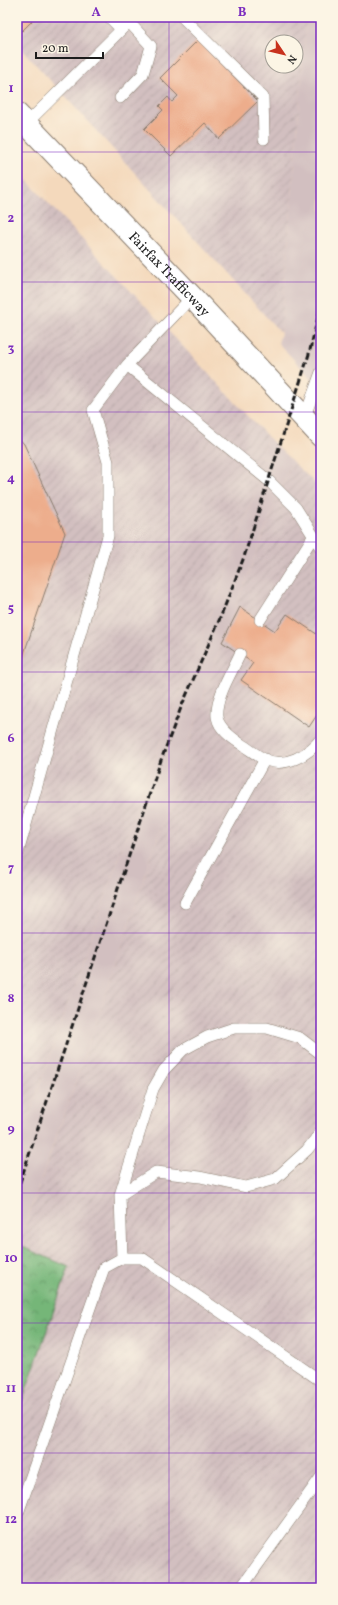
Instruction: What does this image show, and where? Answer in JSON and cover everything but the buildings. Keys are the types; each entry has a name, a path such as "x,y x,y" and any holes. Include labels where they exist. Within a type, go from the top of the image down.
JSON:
{"main road":[{"name":"Fairfax Trafficway","path":"22,119 192,297 321,436"}],"lane":[{"path":"109,17 128,23 151,46 143,74 120,98"},
{"path":"182,17 263,97 264,139"},
{"path":"22,119 128,23"},
{"path":"17,856 108,536 108,462 94,410 127,365 192,297"},
{"path":"127,365 269,481 296,508 321,548"},
{"path":"304,419 321,372"},
{"path":"260,620 313,537"},
{"path":"240,654 219,699 217,718 228,736 265,759 275,762 291,761 309,752 321,739"},
{"path":"185,903 265,759"},
{"path":"122,1258 120,1195 153,1089 164,1070 183,1050 207,1037 234,1028 267,1028 300,1038 321,1054"},
{"path":"120,1195 156,1172 200,1177 246,1187 275,1180 307,1150 321,1132"},
{"path":"17,1516 104,1268 122,1258 142,1258 321,1381"},
{"path":"240,1588 321,1477"}],"shaded area":[{"path":"17,17 305,17 306,24 304,49 304,34 264,34 264,74 302,74 281,333 17,44"},
{"path":"305,17 321,17 321,388 278,343 281,333 302,74 304,74"},
{"path":"17,170 267,436 255,492 237,545 143,788 17,1151"},
{"path":"267,436 292,461 222,642 98,1018 17,1247 17,1151 143,788 237,545 255,492"},
{"path":"292,461 321,489 321,1588 17,1588 17,1416 69,1267 18,1245 98,1018 222,642"}],"green space":[{"path":"18,1245 69,1267 17,1416 17,1247"}],"railway":[{"path":"17,1191 161,760 182,705 221,616 244,557 309,354 321,305"}]}
